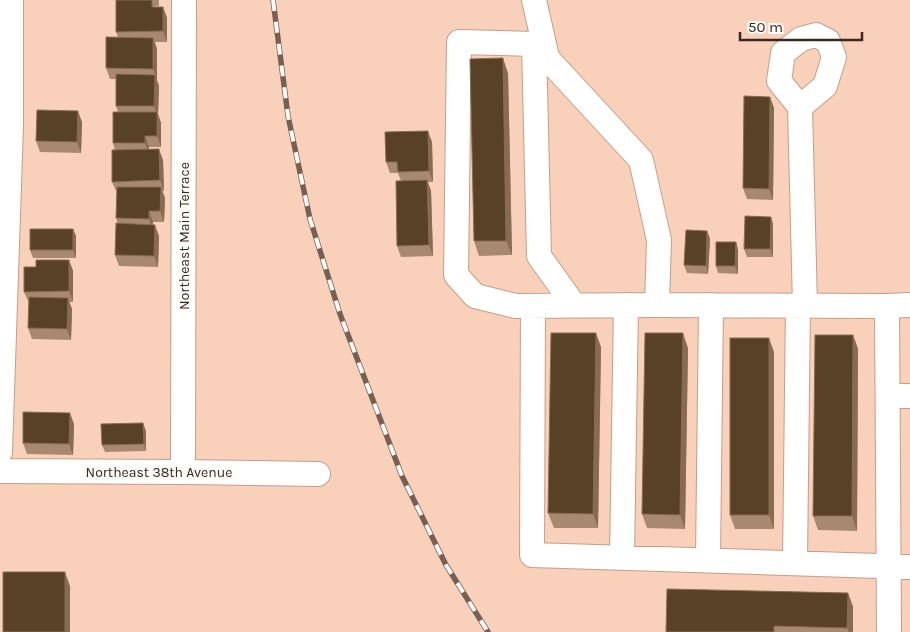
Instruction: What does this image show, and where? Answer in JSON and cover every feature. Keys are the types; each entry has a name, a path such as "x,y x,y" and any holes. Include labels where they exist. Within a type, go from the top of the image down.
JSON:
{"street":[{"path":"0,452 4,222 11,126 11,0"},
{"name":"Northeast Main Terrace","path":"183,472 184,0"},
{"path":"534,0 540,50 539,256 574,305"},
{"path":"657,305 659,240 641,160 540,50 459,42 456,275 475,296 516,306 899,305 899,567 889,623"},
{"path":"795,563 802,305 800,107"},
{"path":"622,557 626,305"},
{"path":"708,560 711,305"},
{"path":"533,306 532,555 899,567"},
{"name":"Northeast 38th Avenue","path":"0,471 318,474"}],"building":[{"path":"116,0 152,0 152,7 163,7 163,31 116,32"},
{"path":"106,37 153,38 153,69 106,68"},
{"path":"503,58 506,241 474,241 470,59"},
{"path":"116,74 155,75 154,106 116,106"},
{"path":"744,96 770,97 769,189 743,188"},
{"path":"37,110 78,111 77,142 36,141"},
{"path":"113,112 157,112 157,136 145,136 145,143 113,143"},
{"path":"428,131 429,171 398,172 397,162 386,162 385,132"},
{"path":"159,149 160,180 112,182 112,150"},
{"path":"427,180 429,245 397,246 396,181"},
{"path":"117,187 161,187 160,211 149,211 149,219 116,218"},
{"path":"745,216 771,217 770,249 744,249"},
{"path":"116,223 155,225 154,256 115,255"},
{"path":"30,229 73,229 73,250 30,250"},
{"path":"686,230 707,231 706,266 684,265"},
{"path":"716,242 736,242 735,266 716,266"},
{"path":"36,260 69,260 69,291 24,292 24,267 36,267"},
{"path":"29,297 68,298 67,329 28,328"},
{"path":"551,333 596,333 593,514 548,513"},
{"path":"645,333 683,333 680,515 642,514"},
{"path":"815,335 853,335 852,516 813,516"},
{"path":"730,338 769,338 769,515 730,515"},
{"path":"23,412 70,413 69,444 23,443"},
{"path":"143,423 144,444 102,445 101,424"},
{"path":"3,572 65,572 65,632 3,632"},
{"path":"667,589 848,593 847,628 774,626 774,632 666,632"}],"railway":[{"path":"273,0 288,116 310,219 340,314 402,476 446,565 488,632"}]}
